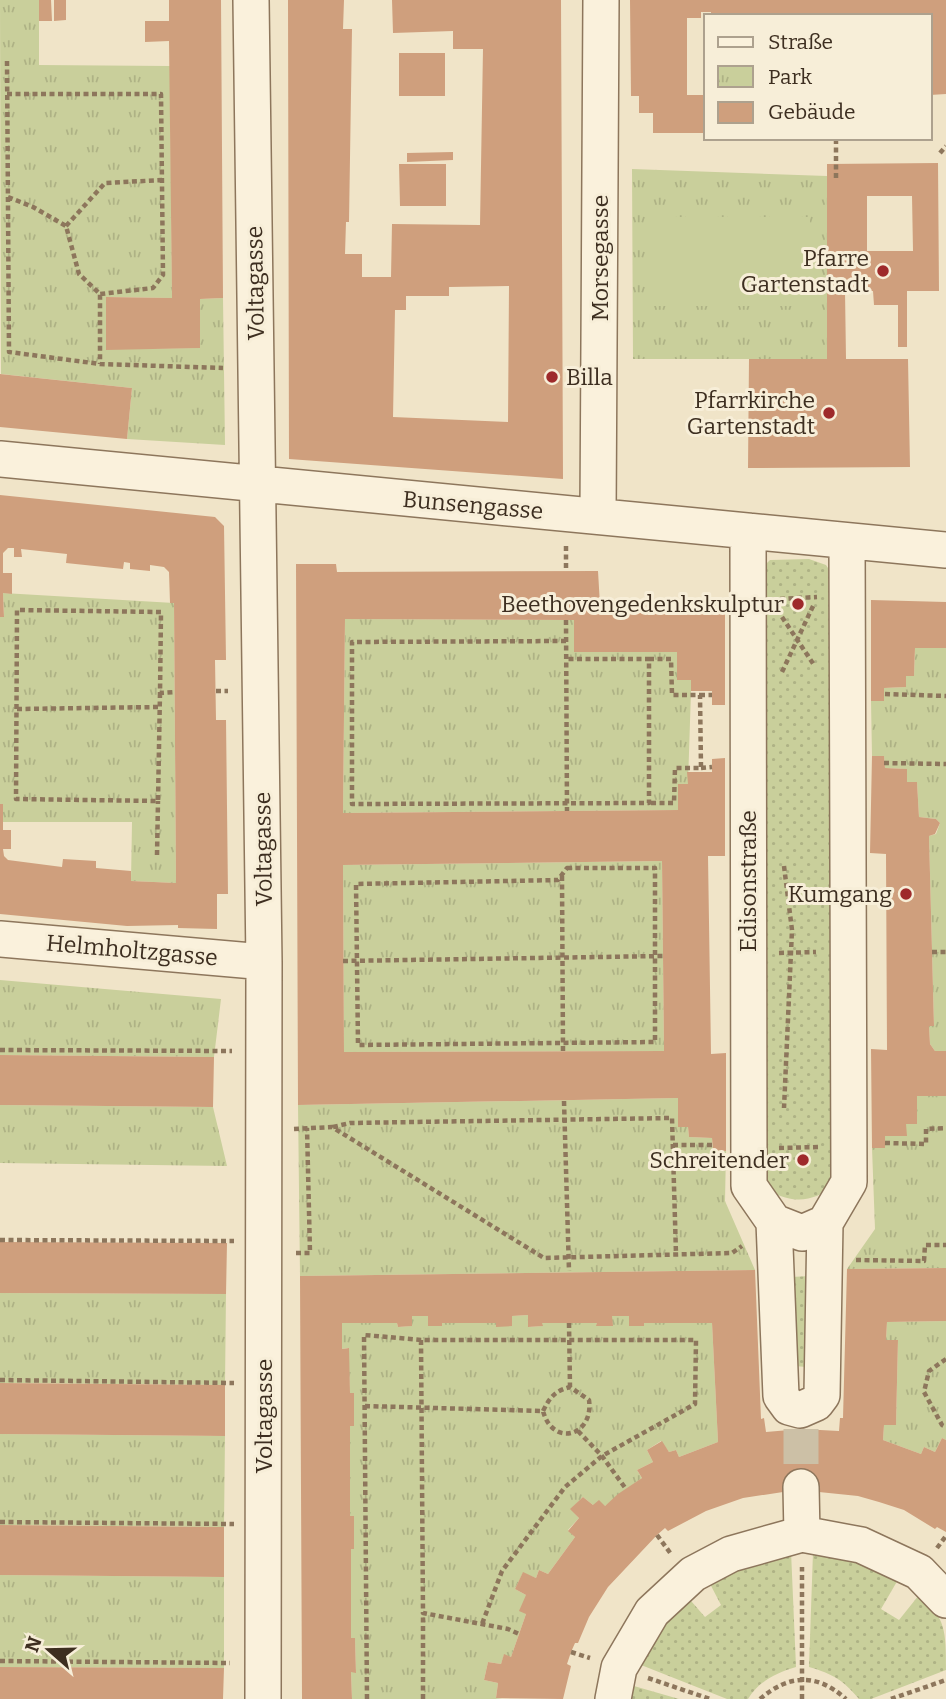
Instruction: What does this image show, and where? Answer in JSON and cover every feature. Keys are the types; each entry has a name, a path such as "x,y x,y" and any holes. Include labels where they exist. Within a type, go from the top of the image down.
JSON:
{"street":[{"name":"Voltagasse","path":"251,0 265,1051 263,1699"},
{"name":"Morsegasse","path":"598,516 601,0"},
{"name":"Bunsengasse","path":"0,459 946,550"},
{"name":"Edisonstraße","path":"748,531 759,600 748,711 749,1186 774,1222"},
{"path":"825,1223 802,1233 774,1222 781,1396 801,1420 822,1395 825,1223 849,1182 849,695 832,596 847,541"},
{"name":"Helmholtzgasse","path":"0,939 264,962"},
{"path":"801,1487 802,1534"},
{"path":"616,1684 652,1612 693,1574 731,1554 802,1534 861,1545 919,1572 946,1600"}],"path":[{"path":"6,61 9,352 100,364 256,369"},
{"path":"7,93 161,94 163,275 153,288 100,294"},
{"path":"836,140 836,178"},
{"path":"940,153 946,146"},
{"path":"66,226 105,183 162,180"},
{"path":"8,197 33,207 66,226 79,274 100,294 100,364"},
{"path":"759,600 832,596"},
{"path":"748,711 773,691 797,639 832,596"},
{"path":"759,600 797,639 834,696 849,695"},
{"path":"156,855 158,801 160,707 161,612 17,610 16,799 158,801"},
{"path":"566,620 567,811"},
{"path":"566,641 352,642 352,804 674,803 675,768 712,767"},
{"path":"566,659 671,659 672,695 712,695"},
{"path":"649,659 649,803"},
{"path":"160,693 175,692"},
{"path":"884,694 946,696"},
{"path":"700,695 701,768"},
{"path":"17,709 160,707"},
{"path":"884,763 946,764"},
{"path":"782,856 792,930 784,1119"},
{"path":"567,865 655,868 655,1042 358,1045 356,884 558,880 562,875 567,865"},
{"path":"562,875 563,1051"},
{"path":"748,954 849,951"},
{"path":"932,952 946,953"},
{"path":"344,961 663,956"},
{"path":"0,1049 265,1051"},
{"path":"564,1101 569,1271"},
{"path":"265,1130 350,1124 672,1118 676,1254"},
{"path":"332,1127 544,1258 732,1253 774,1222"},
{"path":"0,1240 264,1248 310,1252 307,1128"},
{"path":"885,1143 926,1144 926,1129 946,1128"},
{"path":"748,1144 771,1148 850,1146"},
{"path":"673,1145 713,1145"},
{"path":"824,1260 924,1261 925,1245 946,1245"},
{"path":"569,1323 570,1387"},
{"path":"367,1699 364,1335 421,1340 696,1340 695,1404 602,1456 565,1487 502,1571 482,1624"},
{"path":"421,1340 423,1699"},
{"path":"946,1359 929,1371 925,1392 942,1425 946,1427"},
{"path":"0,1380 264,1383"},
{"path":"570,1387 589,1400 587,1421 578,1431 569,1434 555,1432 546,1424 543,1411 551,1395 570,1387"},
{"path":"365,1406 543,1411"},
{"path":"578,1431 602,1456 626,1489"},
{"path":"0,1522 264,1525"},
{"path":"802,1534 802,1699"},
{"path":"423,1613 508,1629 519,1634"},
{"path":"0,1661 263,1664"},
{"path":"760,1699 786,1682 802,1679 826,1685 846,1699"},
{"path":"891,1699 946,1680"},
{"path":"616,1684 710,1699"}],"green space":[{"path":"0,0 39,0 39,65 170,66 172,298 106,297 106,349 200,348 200,299 223,298 225,445 127,439 132,388 1,374"},
{"path":"632,169 827,176 827,359 633,359"},
{"path":"652,217 810,217 810,306 652,306"},
{"path":"809,559 826,565 834,577 836,1184 811,1198 795,1199 768,1190 760,1169 759,571 770,560"},
{"path":"3,593 174,603 176,883 131,881 132,822 3,822 3,805 0,804 0,617 4,616"},
{"path":"345,619 574,620 575,652 677,652 677,679 691,680 688,784 678,810 343,813"},
{"path":"915,648 946,648 946,1051 935,1051 930,1044 929,1026 934,1025 929,836 936,834 940,823 936,819 919,817 917,782 907,782 906,769 885,768 884,756 872,756 871,701 884,701 884,688 906,687 906,676 914,676"},
{"path":"662,861 664,1051 344,1052 343,865"},
{"path":"0,980 221,999 214,1057 0,1055"},
{"path":"917,1096 946,1096 946,1268 847,1269 875,1229 872,1148 885,1148 885,1136 906,1136 906,1124 917,1124"},
{"path":"678,1098 689,1137 712,1138 713,1150 726,1151 725,1201 755,1270 300,1276 298,1105"},
{"path":"0,1105 213,1107 227,1166 0,1163"},
{"path":"809,1276 806,1367 795,1366 792,1277"},
{"path":"0,1293 226,1294 225,1385 0,1383"},
{"path":"528,1315 528,1327 542,1326 542,1323 597,1323 597,1326 612,1326 612,1316 629,1316 630,1326 644,1326 644,1323 712,1323 718,1442 679,1457 676,1450 669,1452 661,1441 647,1450 653,1462 637,1470 642,1478 605,1506 593,1505 583,1497 571,1509 579,1518 568,1530 575,1537 548,1574 539,1570 536,1578 523,1573 515,1589 526,1595 526,1614 511,1657 504,1655 501,1664 488,1662 484,1680 498,1683 496,1698 502,1699 352,1699 351,1672 356,1672 355,1639 351,1638 351,1549 354,1549 354,1516 350,1516 350,1426 354,1426 354,1393 350,1393 348,1348 342,1349 342,1323 397,1323 398,1327 411,1326 412,1316 428,1316 428,1326 442,1326 442,1323 496,1323 496,1326 512,1316"},
{"path":"946,1321 946,1440 942,1438 935,1452 924,1447 921,1454 883,1440 884,1425 896,1425 898,1341 886,1340 887,1322"},
{"path":"0,1434 225,1436 224,1527 0,1525"},
{"path":"791,1551 796,1667 769,1678 757,1687 748,1699 727,1699 636,1663 685,1594 705,1617 721,1605 708,1580"},
{"path":"813,1552 840,1555 899,1578 881,1609 899,1620 919,1595 935,1611 943,1626 946,1670 871,1699 859,1699 837,1679 809,1667"},
{"path":"0,1575 224,1577 224,1668 0,1667"},
{"path":"627,1684 679,1699 622,1699"}],"building":[{"path":"39,0 51,0 52,21 39,21"},
{"path":"54,0 66,0 66,20 54,21"},
{"path":"169,0 221,0 223,298 200,299 200,348 106,350 106,297 172,298 169,41 145,42 145,21 169,21"},
{"path":"288,0 344,0 343,29 352,29 349,222 346,222 345,254 362,254 362,277 391,277 392,224 480,225 483,49 453,49 453,31 393,33 392,0 561,0 563,479 289,459","holes":["509,286 508,422 393,417 395,310 406,310 406,296 449,296 449,287"]},
{"path":"630,0 946,0 946,94 932,95 932,14 701,12 701,18 687,18 687,95 704,95 704,133 653,133 653,113 639,113 639,96 631,96"},
{"path":"399,53 445,53 445,96 399,96"},
{"path":"453,152 453,160 407,162 407,153"},
{"path":"938,163 939,291 907,291 907,347 898,347 898,305 874,305 873,291 845,291 846,359 908,359 910,467 748,468 749,359 827,359 827,164","holes":["867,196 912,196 913,251 867,251"]},
{"path":"399,164 446,164 446,206 400,206"},
{"path":"0,374 132,388 127,439 0,427"},
{"path":"0,495 215,517 224,526 226,660 215,660 216,720 226,720 228,894 217,894 217,929 178,928 178,925 127,926 0,914 0,804 3,804 3,830 11,830 11,849 3,849 8,860 62,867 63,859 96,861 96,868 131,871 131,881 176,883 174,603 170,603 169,572 164,567 150,565 150,571 130,569 130,563 124,562 123,569 66,563 67,554 21,549 22,557 14,557 14,548 8,548 3,553 3,573 12,573 12,594 3,593 4,617 0,617"},
{"path":"296,564 336,564 337,572 598,571 600,605 725,601 725,705 712,705 712,691 691,691 691,680 677,680 677,652 574,652 574,620 345,619 343,813 678,810 678,784 688,784 687,772 712,772 712,759 725,758 725,856 708,856 711,1054 726,1053 726,1151 713,1150 712,1138 689,1137 688,1127 678,1127 678,1098 298,1105","holes":["662,861 664,1051 344,1052 343,865"]},
{"path":"871,600 946,602 946,648 915,648 914,676 906,676 906,687 884,688 884,701 871,701"},
{"path":"872,756 884,756 885,768 907,769 907,782 917,782 919,817 936,819 940,823 935,834 929,836 934,1026 929,1026 930,1044 935,1051 946,1051 946,1096 917,1096 917,1124 906,1124 907,1136 885,1136 885,1148 872,1148 871,1049 887,1050 886,854 870,853"},
{"path":"0,1055 214,1057 213,1107 0,1105"},
{"path":"0,1242 227,1243 226,1294 0,1293"},
{"path":"946,1268 946,1321 887,1322 886,1340 898,1340 896,1425 884,1425 883,1440 921,1454 924,1447 935,1452 942,1438 946,1440 946,1532 937,1527 935,1529 904,1510 858,1496 819,1492 819,1486 785,1486 783,1492 743,1498 706,1511 668,1531 665,1528 608,1587 589,1617 567,1664 571,1666 563,1699 496,1698 498,1683 484,1680 488,1662 501,1664 504,1654 511,1657 526,1614 519,1611 526,1595 515,1589 523,1572 536,1578 539,1570 548,1574 575,1537 568,1531 579,1518 570,1509 583,1497 593,1505 599,1500 605,1506 642,1478 637,1470 653,1462 647,1450 662,1441 669,1452 676,1450 679,1457 718,1442 712,1323 644,1323 644,1326 629,1326 629,1316 612,1316 613,1326 596,1326 597,1323 542,1323 543,1326 528,1327 528,1315 512,1316 512,1326 496,1327 496,1323 442,1323 442,1326 428,1326 428,1316 412,1316 412,1326 398,1327 397,1323 342,1323 342,1349 349,1348 350,1393 354,1393 354,1426 350,1426 350,1516 354,1516 354,1549 351,1549 351,1638 355,1638 356,1673 351,1672 352,1699 302,1699 300,1276 755,1270 761,1419 764,1418 766,1432 801,1429 839,1431 840,1418 843,1418 847,1269"},
{"path":"0,1383 225,1385 225,1436 0,1434"},
{"path":"0,1525 224,1527 224,1577 0,1575"},
{"path":"0,1667 224,1668 223,1699 0,1699"}],"tunnel":[{"path":"801,1429 801,1487"}],"place":[{"name":"Pfarre Gartenstadt","path":"883,271"},
{"name":"Billa","path":"552,377"},
{"name":"Pfarrkirche Gartenstadt","path":"829,413"},
{"name":"Beethovengedenkskulptur","path":"798,604"},
{"name":"Kumgang","path":"906,894"},
{"name":"Schreitender","path":"803,1160"}]}
